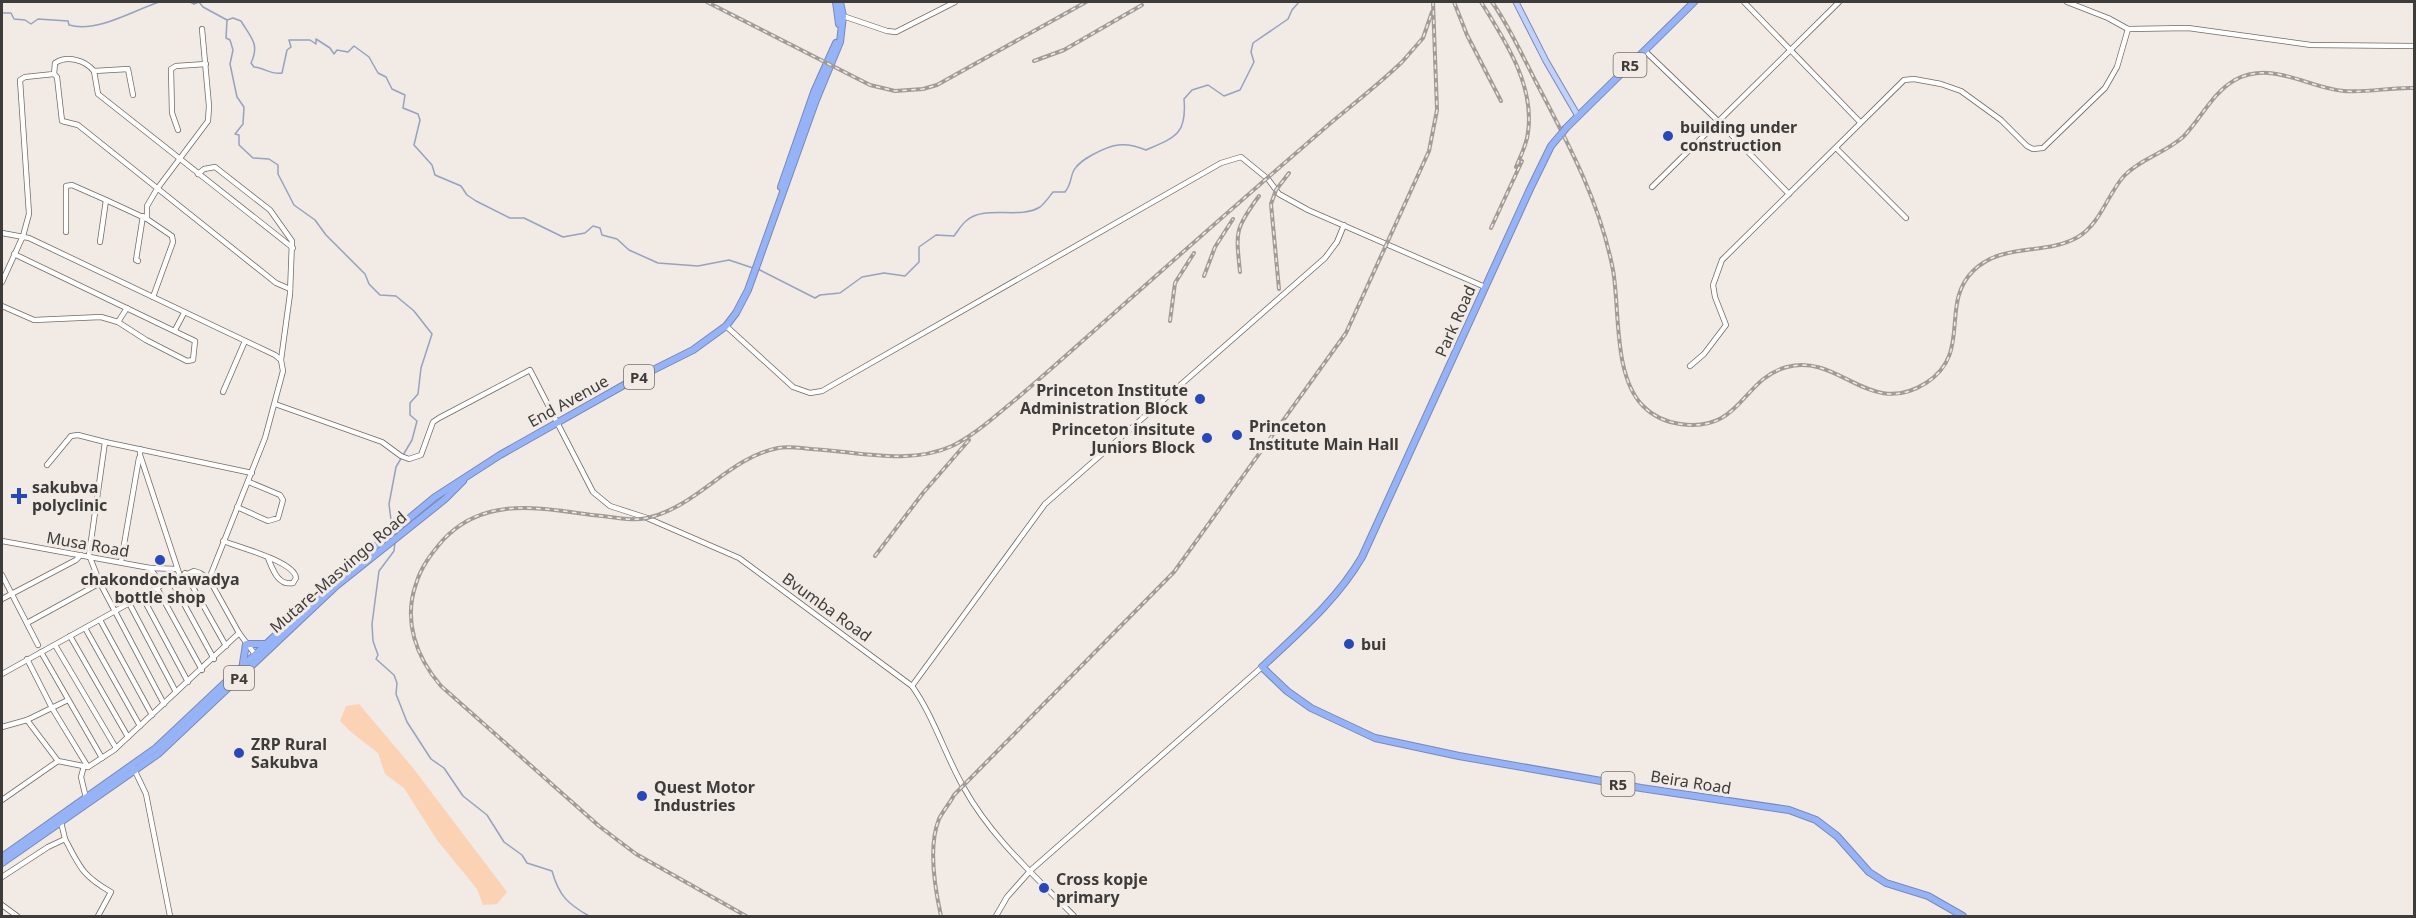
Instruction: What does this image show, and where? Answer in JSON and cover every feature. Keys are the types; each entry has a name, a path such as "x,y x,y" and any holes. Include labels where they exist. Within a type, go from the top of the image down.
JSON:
{"highway":[{"name":"End Avenue","path":"500,454 693,350 726,326 743,302 819,93 840,42 843,16 838,2"},
{"name":"End Avenue","path":"764,245 803,119 837,39 838,2"},
{"name":"Park Road","path":"1262,667 1351,577 1380,519 1548,153 1578,116 1694,2"},
{"name":"Mutare-Masvingo Road","path":"2,863 171,743 266,644 370,549 435,497 500,454"},
{"name":"Mutare-Masvingo Road","path":"2,857 86,798 134,769 242,666 335,587 456,491 465,478"},
{"path":"242,666 246,644 266,644"},
{"name":"Beira Road","path":"1262,667 1287,691 1311,708 1375,738 1459,756 1641,788 1788,810 1816,820 1838,837 1869,872 1886,883 1928,896 1963,916"}],"main road":[{"path":"1516,2 1546,61 1578,116"}],"street":[{"path":"843,16 896,32 955,2"},
{"path":"1744,2 1860,122"},
{"path":"1652,187 1839,2"},
{"path":"2067,2 2108,18 2128,29 2188,28 2311,45 2415,46"},
{"path":"138,261 136,260 147,206 208,121 209,106 202,29"},
{"path":"1690,366 1704,354 1726,325 1715,297 1713,285 1722,260 1904,80 1914,78 1961,91 2001,120 2027,146 2032,149 2043,148 2105,88 2117,67 2128,29"},
{"path":"1645,51 1789,194"},
{"path":"290,290 276,283 78,125 62,121 57,77 54,74 56,63 59,60 78,60 87,64 94,71 96,92 293,248"},
{"path":"178,130 172,112 171,69 176,66 206,64"},
{"path":"94,71 127,69 130,72 133,95"},
{"path":"2,282 23,236 29,214 20,82 25,77 54,74"},
{"path":"1836,148 1906,218"},
{"path":"726,326 793,387 810,393 822,391 1221,163 1236,157 1246,159 1268,179 1279,194 1308,210 1485,287"},
{"path":"198,174 204,169 215,167 270,210 292,241 293,248 281,360 282,372 275,404 249,482 209,579"},
{"path":"66,232 66,186 72,185 145,218 167,232 173,239 153,297"},
{"path":"100,242 106,200"},
{"path":"912,686 1045,504 1325,258 1337,242 1344,225"},
{"path":"2,233 23,236 281,360"},
{"path":"2,306 34,320 96,317 118,322 146,340 187,361 192,361 196,342 14,254"},
{"path":"2,264 8,267"},
{"path":"118,322 127,308"},
{"path":"175,330 184,313"},
{"path":"223,392 245,341"},
{"name":"Bvumba Road","path":"275,404 382,442 409,459 421,456 430,429 439,418 530,370 593,492 604,502 739,558 912,686 975,805 999,838 1074,916"},
{"path":"47,465 71,436 78,435 252,473"},
{"path":"105,442 89,555 100,584 164,704"},
{"path":"121,562 140,449"},
{"path":"140,455 177,569 183,574 226,646"},
{"path":"237,507 268,521 278,518 283,500 280,495 249,482"},
{"name":"Musa Road","path":"2,541 89,555 150,568 202,670"},
{"path":"223,541 276,559 293,569 296,578 293,583 282,582 268,558"},
{"path":"2,597 76,560 81,555"},
{"path":"150,568 177,569"},
{"path":"2,674 183,574 200,573 209,579 239,633 256,656"},
{"path":"2,575 38,645"},
{"path":"171,580 214,659"},
{"path":"27,623 100,584"},
{"path":"142,596 188,682"},
{"path":"129,603 176,692"},
{"path":"100,620 152,715"},
{"path":"85,628 140,726"},
{"path":"27,720 58,760 86,766 116,748 214,659 239,633"},
{"path":"70,636 128,737"},
{"path":"54,645 116,748"},
{"path":"41,652 102,758"},
{"path":"27,659 86,766"},
{"path":"996,916 1007,897 1031,870 1262,667"},
{"path":"2,727 27,720 68,699"},
{"path":"2,800 58,760"},
{"path":"86,766 81,777 86,798"},
{"path":"134,769 146,794 170,916"},
{"path":"61,822 65,839 82,872 111,892 98,916"},
{"path":"2,877 48,847 65,839"},
{"path":"2,905 17,916"}],"shaded area":[{"path":"359,704 413,768 507,892 497,904 483,905 477,889 437,840 404,788 385,774 378,753 340,721 346,706"}],"waterway":[{"path":"2,13 11,13 14,19 25,20 31,24 38,19 68,21 69,25 80,27 103,24 159,2"},
{"path":"190,2 194,4 199,2 203,7 227,20 226,38 230,40 233,50 230,64 237,97 244,107 243,124 235,134 239,135 239,145 253,158 269,159 278,165 278,174 294,205 315,220 326,235 365,274 369,284 380,295 396,296 414,311 432,334 421,368 418,394 410,403 410,415 417,421 412,440 396,467 389,504 392,528"},
{"path":"758,269 815,298 820,295 840,293 862,277 884,273 905,276 919,262 919,247 936,235 954,236 966,221 983,213 1032,211 1040,207 1053,192 1065,192 1074,170 1080,163 1106,148 1131,145 1146,150 1172,137 1184,120 1184,99 1192,90 1208,85 1224,96 1240,90 1254,62 1251,52 1253,43 1288,19 1299,2"},
{"path":"227,20 233,18 241,21 251,37 255,51 251,63 254,67 275,73 282,73 287,50 291,47 289,40 310,40 316,44 316,39 330,48 334,54 337,50 348,52 354,46 369,57 378,73 386,77 392,89 405,95 403,108 418,114 420,120 414,145 432,165 435,175 461,186 467,195 476,201 510,218 524,218 563,237 585,233 593,226 600,228 602,235 617,239 629,250 658,263 698,266 729,260 753,268"},
{"path":"395,542 394,551 379,571 372,624 373,641 378,655 376,659 394,675 397,683 396,694 407,722 431,759 444,768 463,796 487,815 504,842 522,855 527,863 552,871 565,898 589,916"}],"railway":[{"path":"707,2 870,85 895,91 923,89 937,85 1086,2"},
{"path":"941,916 935,881 934,842 939,819 954,795 1174,572 1346,333 1429,151 1437,110 1433,2"},
{"path":"1454,2 1467,35 1501,101"},
{"path":"1481,2 1516,63 1527,97 1529,114 1527,136 1524,150 1516,167"},
{"path":"1492,2 1515,41 1571,150 1600,221 1613,270 1622,360 1633,393 1651,413 1680,424 1701,425 1716,421 1729,413 1760,382 1772,373 1787,367 1806,365 1823,369 1871,390 1888,394 1906,392 1926,383 1940,371 1948,358 1953,343 1958,299 1963,284 1973,271 1984,262 1997,256 2065,243 2078,237 2098,217 2124,176 2137,165 2183,137 2213,99 2235,80 2263,73 2290,77 2344,91 2414,88"},
{"path":"1034,61 1064,50 1142,5"},
{"path":"746,916 636,854 599,826 441,686 419,651 414,638 411,611 418,578 434,550 460,525 498,510 539,509 625,519 647,518 682,504 743,462 760,453 778,448 794,447 900,456 935,452 960,442 985,425 1394,70 1423,38 1432,12"},
{"path":"1491,228 1522,161"},
{"path":"1279,289 1271,204 1276,190 1289,173"},
{"path":"1240,272 1239,232 1241,224 1259,196"},
{"path":"1204,276 1215,247 1233,219"},
{"path":"1170,321 1175,283 1194,253"},
{"path":"875,556 923,493 969,440"}],"place":[{"name":"building under construction","path":"1668,136"},
{"name":"Princeton Institute Administration Block","path":"1200,399"},
{"name":"Princeton Institute Main Hall","path":"1237,435"},
{"name":"Princeton insitute Juniors Block","path":"1207,438"},
{"name":"sakubva polyclinic","path":"19,496"},
{"name":"chakondochawadya bottle shop","path":"160,560"},
{"name":"bui","path":"1349,644"},
{"name":"ZRP Rural Sakubva","path":"239,753"},
{"name":"Quest Motor Industries","path":"642,796"},
{"name":"Cross kopje primary","path":"1044,888"}]}
